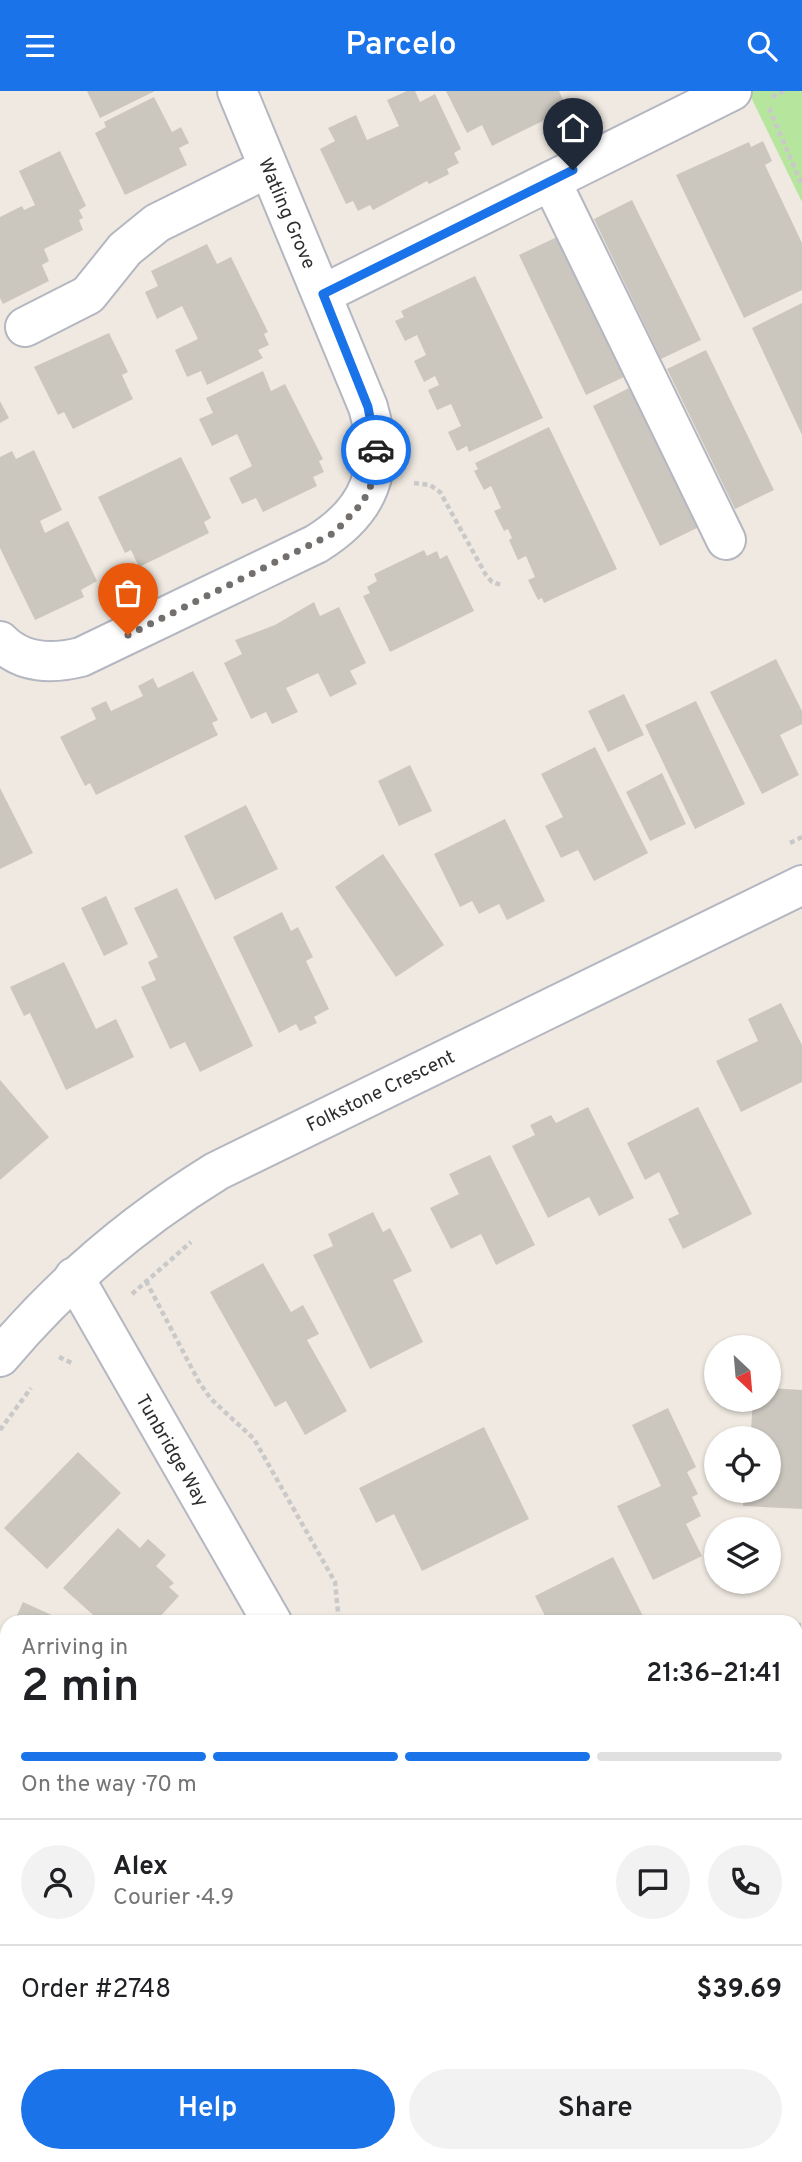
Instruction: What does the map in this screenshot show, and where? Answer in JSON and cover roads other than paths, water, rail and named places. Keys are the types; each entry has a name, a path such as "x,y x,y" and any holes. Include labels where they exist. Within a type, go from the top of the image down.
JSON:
{"street":[{"name":"Watling Grove","path":"0,641 18,655 33,660 64,661 82,657 316,544 334,533 350,517 363,502 371,485 375,437 368,407 237,91"},
{"path":"323,294 551,181 748,96"},
{"path":"24,327 88,295 125,249 157,223 268,168"},
{"path":"551,181 726,540"},
{"name":"Folkstone Crescent","path":"0,1357 74,1277 147,1217 217,1171 802,885"},
{"name":"Tunbridge Way","path":"74,1277 268,1615"}]}
